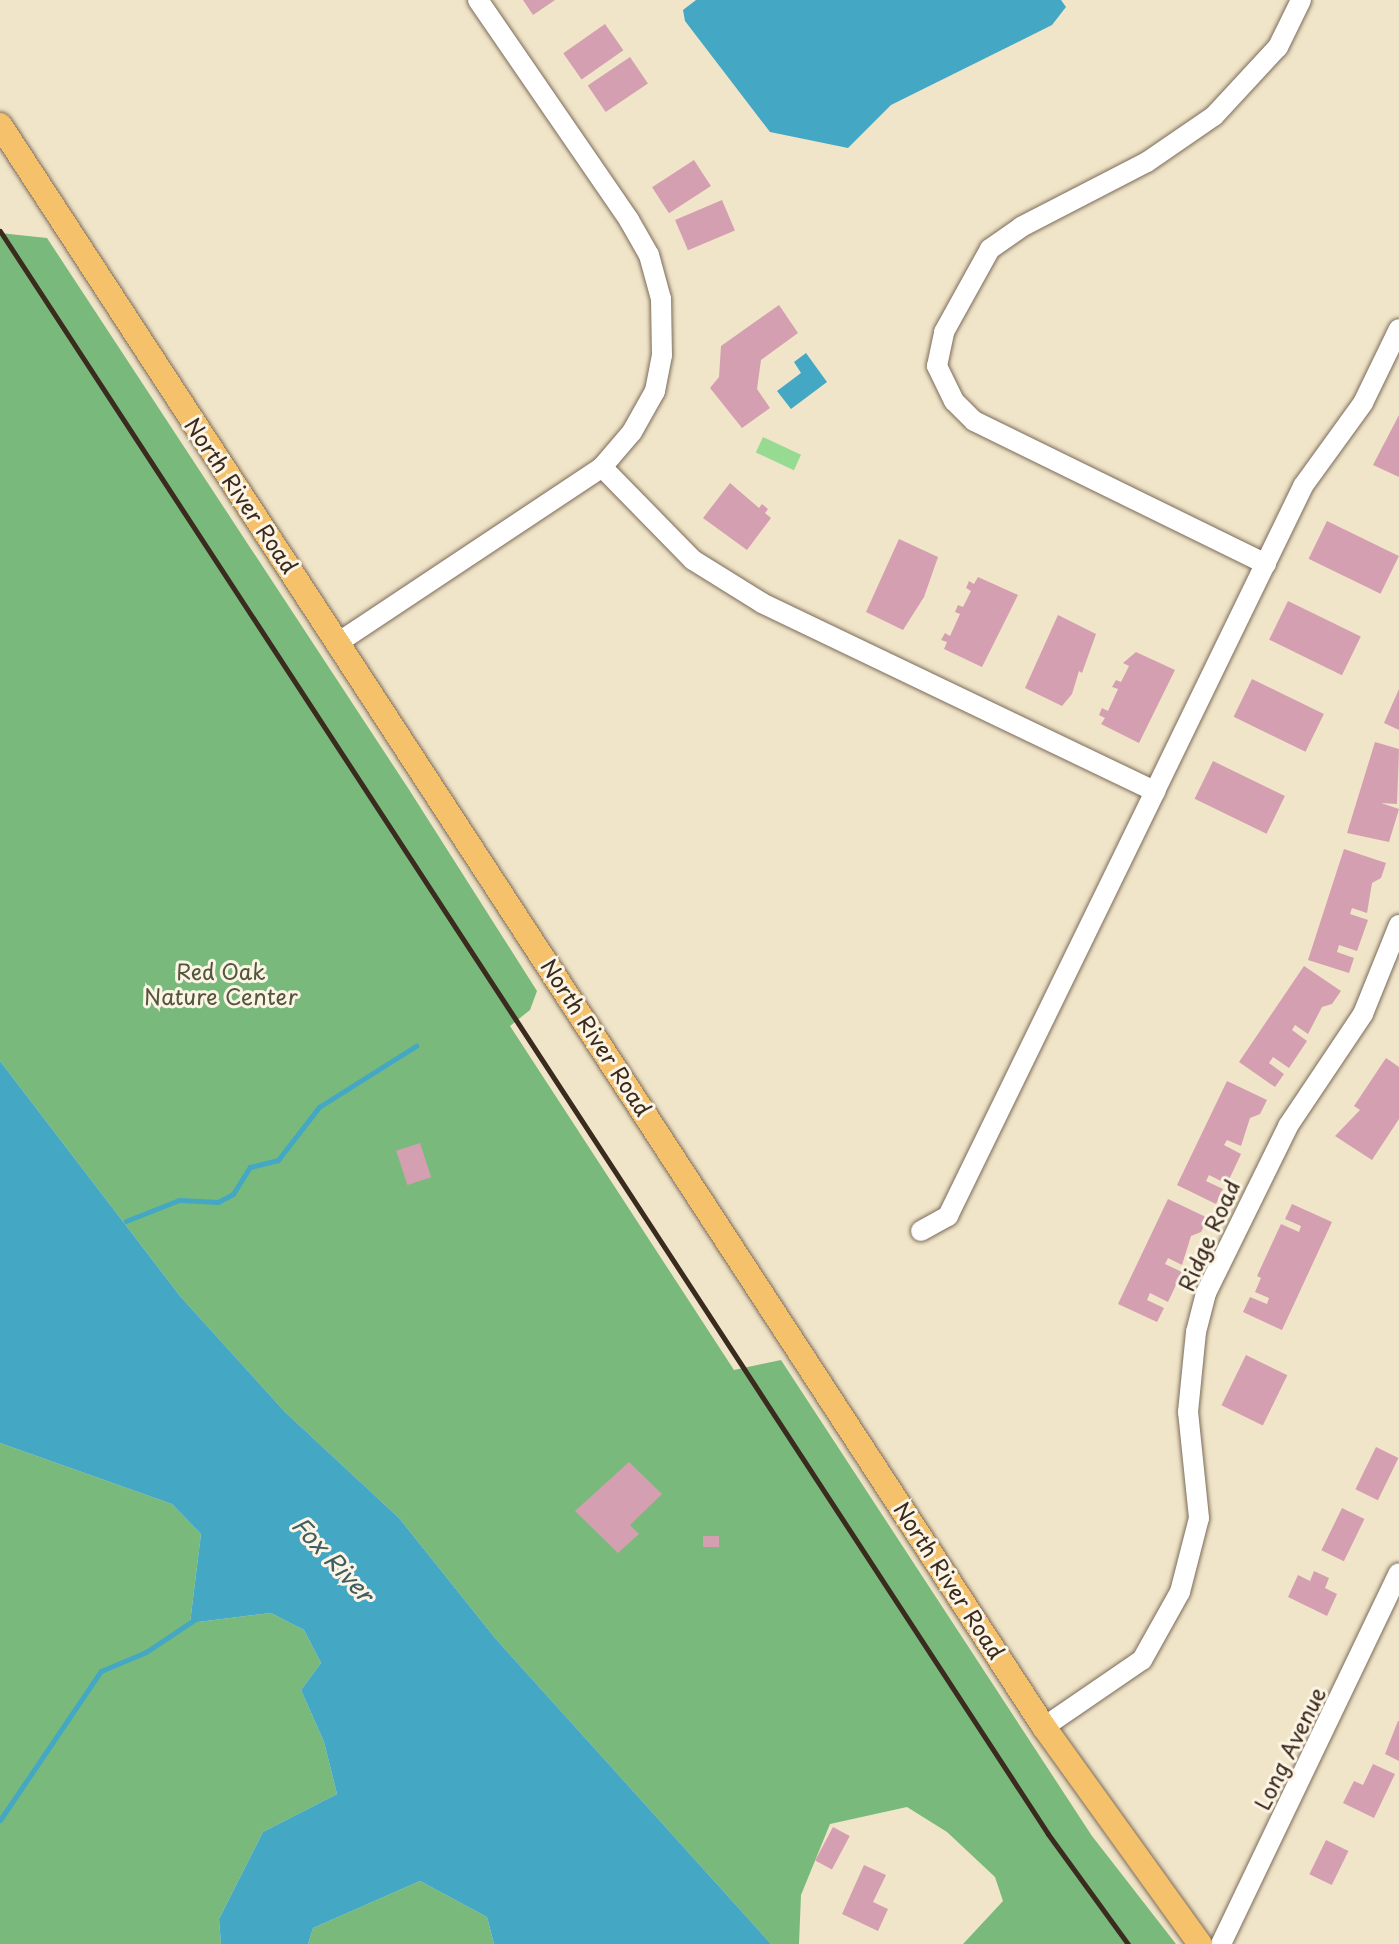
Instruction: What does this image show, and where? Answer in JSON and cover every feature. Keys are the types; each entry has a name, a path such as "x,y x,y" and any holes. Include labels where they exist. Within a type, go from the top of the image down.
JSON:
{"main road":[{"name":"North River Road","path":"0,125 1044,1727 1135,1861 1200,1944"}],"street":[{"path":"339,642 602,467 632,432 655,391 662,355 661,299 649,255 629,220 478,0"},
{"path":"1266,564 974,421 954,401 937,366 944,332 990,249 1021,227 1147,162 1214,116 1278,47 1301,0"},
{"path":"921,1231 948,1216 1303,486 1363,403 1399,329"},
{"path":"602,467 665,536 726,582 1155,791"},
{"name":"Ridge Road","path":"1044,1727 1142,1660 1180,1592 1199,1518 1188,1412 1196,1332 1206,1293 1288,1126 1363,1014 1399,925"},
{"name":"Long Avenue","path":"1221,1944 1399,1573"}],"green space":[{"name":"Red Oak Nature Center","path":"0,233 47,238 408,788 537,991 530,1010 510,1026 734,1370 781,1360 1092,1836 1176,1944 963,1944 1003,1901 995,1877 947,1832 907,1807 830,1824 801,1895 799,1944 771,1944 495,1638 399,1518 285,1412 180,1296 0,1061"},
{"path":"763,437 801,455 794,470 756,452"},
{"path":"0,1443 172,1504 201,1534 190,1623 271,1613 304,1630 321,1663 301,1690 324,1742 337,1794 263,1832 219,1919 221,1944 0,1944"},
{"path":"420,1881 487,1917 494,1944 308,1944 313,1928"}],"water":[{"path":"696,0 1061,0 1066,7 1052,25 891,105 848,148 770,132 685,21 683,10"},
{"path":"806,353 827,382 791,409 777,391 801,373 794,362"},
{"name":"Fox River","path":"0,1061 180,1296 285,1412 399,1518 495,1638 771,1944 494,1944 487,1917 420,1881 313,1928 308,1944 221,1944 219,1919 263,1832 337,1794 324,1742 301,1690 321,1663 304,1630 271,1613 190,1623 201,1534 172,1504 0,1443"}],"building":[{"path":"523,0 555,0 533,15"},
{"path":"605,24 623,50 582,79 563,53"},
{"path":"630,57 648,84 606,112 588,86"},
{"path":"694,160 711,186 669,213 652,187"},
{"path":"722,200 735,230 688,250 675,220"},
{"path":"779,305 798,333 761,360 757,389 770,408 742,428 710,388 719,377 721,346"},
{"path":"1399,415 1399,477 1373,465"},
{"path":"730,483 759,508 762,504 768,509 765,513 771,518 747,550 703,518"},
{"path":"1327,521 1399,556 1380,594 1309,559"},
{"path":"899,539 938,557 924,597 903,630 866,612"},
{"path":"978,577 1018,595 982,667 944,649 947,642 941,640 945,633 950,636 960,614 955,612 958,605 963,607 971,591 966,588 969,581 974,584"},
{"path":"1288,601 1361,637 1342,675 1269,640"},
{"path":"1058,615 1096,634 1082,673 1079,671 1072,694 1062,706 1025,688"},
{"path":"1136,652 1175,670 1139,743 1101,724 1105,718 1099,715 1102,708 1108,711 1118,689 1112,687 1116,680 1121,682 1129,666 1123,663"},
{"path":"1252,679 1324,714 1305,752 1234,717"},
{"path":"1399,689 1399,730 1384,723"},
{"path":"1375,742 1399,749 1397,804 1381,803 1399,809 1389,842 1347,833"},
{"path":"1213,761 1285,796 1266,834 1195,799"},
{"path":"1344,849 1386,863 1381,878 1372,883 1367,913 1352,908 1350,914 1368,920 1357,951 1339,945 1337,952 1354,958 1349,973 1308,960"},
{"path":"1304,966 1341,991 1332,1004 1322,1007 1308,1034 1295,1025 1292,1030 1307,1041 1289,1068 1273,1057 1269,1063 1284,1074 1275,1087 1239,1062"},
{"path":"1386,1058 1399,1067 1399,1119 1372,1160 1335,1136 1360,1110 1354,1106"},
{"path":"1227,1081 1267,1100 1260,1114 1250,1118 1241,1146 1227,1140 1224,1145 1241,1154 1227,1184 1209,1175 1206,1181 1223,1189 1216,1204 1177,1185"},
{"path":"420,1143 431,1177 407,1185 396,1151"},
{"path":"1168,1199 1208,1218 1201,1232 1191,1236 1182,1265 1168,1258 1165,1264 1182,1272 1168,1302 1150,1293 1147,1300 1164,1308 1157,1322 1118,1304"},
{"path":"1292,1204 1332,1222 1282,1330 1243,1312 1250,1297 1267,1304 1269,1298 1255,1292 1261,1278 1257,1276 1281,1224 1299,1232 1301,1226 1285,1219"},
{"path":"1246,1355 1287,1375 1263,1425 1221,1405"},
{"path":"1376,1447 1398,1458 1378,1500 1355,1489"},
{"path":"629,1462 662,1494 630,1525 639,1534 618,1553 575,1511"},
{"path":"1342,1508 1364,1519 1344,1561 1321,1550"},
{"path":"703,1536 719,1536 719,1547 703,1547"},
{"path":"1314,1571 1329,1578 1325,1588 1337,1594 1327,1616 1288,1597 1298,1575 1310,1581"},
{"path":"1399,1721 1399,1761 1385,1754"},
{"path":"1373,1764 1395,1774 1374,1818 1343,1803 1354,1781 1363,1785"},
{"path":"833,1827 850,1836 832,1869 815,1861"},
{"path":"1326,1840 1348,1851 1332,1885 1309,1874"},
{"path":"864,1865 886,1875 873,1902 888,1909 878,1931 842,1914"}],"waterway":[{"path":"126,1221 179,1200 218,1202 233,1194 250,1167 278,1160 319,1107 416,1046"},
{"path":"0,1820 101,1671 146,1652 194,1620"}],"railway":[{"path":"0,231 1048,1834 1128,1944"}]}
